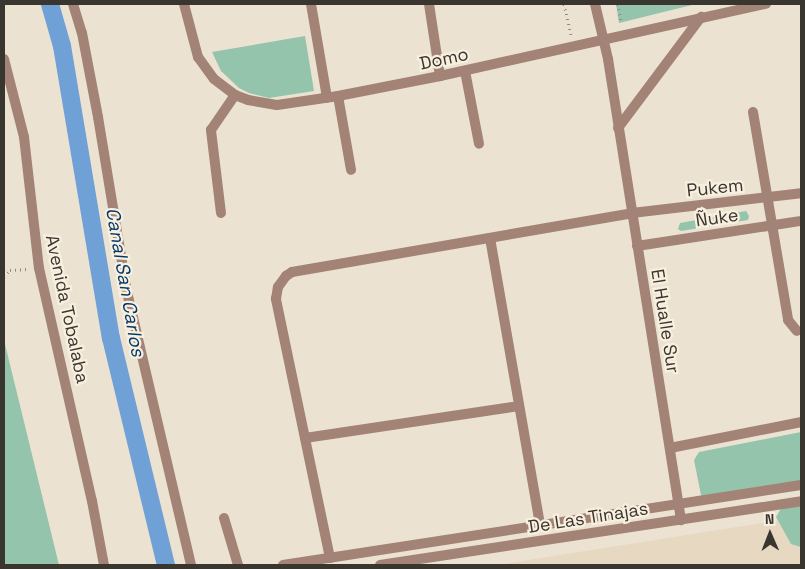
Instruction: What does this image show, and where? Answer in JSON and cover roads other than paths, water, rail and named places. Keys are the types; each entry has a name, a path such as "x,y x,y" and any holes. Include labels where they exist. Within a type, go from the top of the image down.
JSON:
{"street":[{"path":"73,4 82,33 98,117 127,292 191,565"},
{"name":"Domo","path":"184,4 198,57 214,79 235,95 248,100 277,105 327,98 465,71 604,41 750,5 766,4"},
{"path":"311,4 327,98"},
{"path":"429,4 440,76"},
{"name":"El Hualle Sur","path":"595,4 604,41 680,520"},
{"path":"618,128 701,17"},
{"name":"Avenida Tobalaba","path":"4,59 24,137 39,268 92,501 104,565"},
{"path":"465,71 479,144"},
{"path":"221,213 211,130 235,95"},
{"path":"338,96 351,170"},
{"path":"753,112 766,199 788,320 797,331"},
{"name":"Pukem","path":"305,438 276,298 278,287 286,276 292,272 632,213 766,199 801,193"},
{"name":"Ñuke","path":"637,246 801,220"},
{"path":"490,238 540,525"},
{"path":"330,558 305,438 519,406"},
{"path":"670,448 801,422"},
{"path":"283,565 801,485"},
{"name":"De Las Tinajas","path":"380,565 801,502"},
{"path":"224,518 238,565"}],"waterway":[{"name":"Canal San Carlos","path":"50,4 62,46 111,338 166,565"}]}
